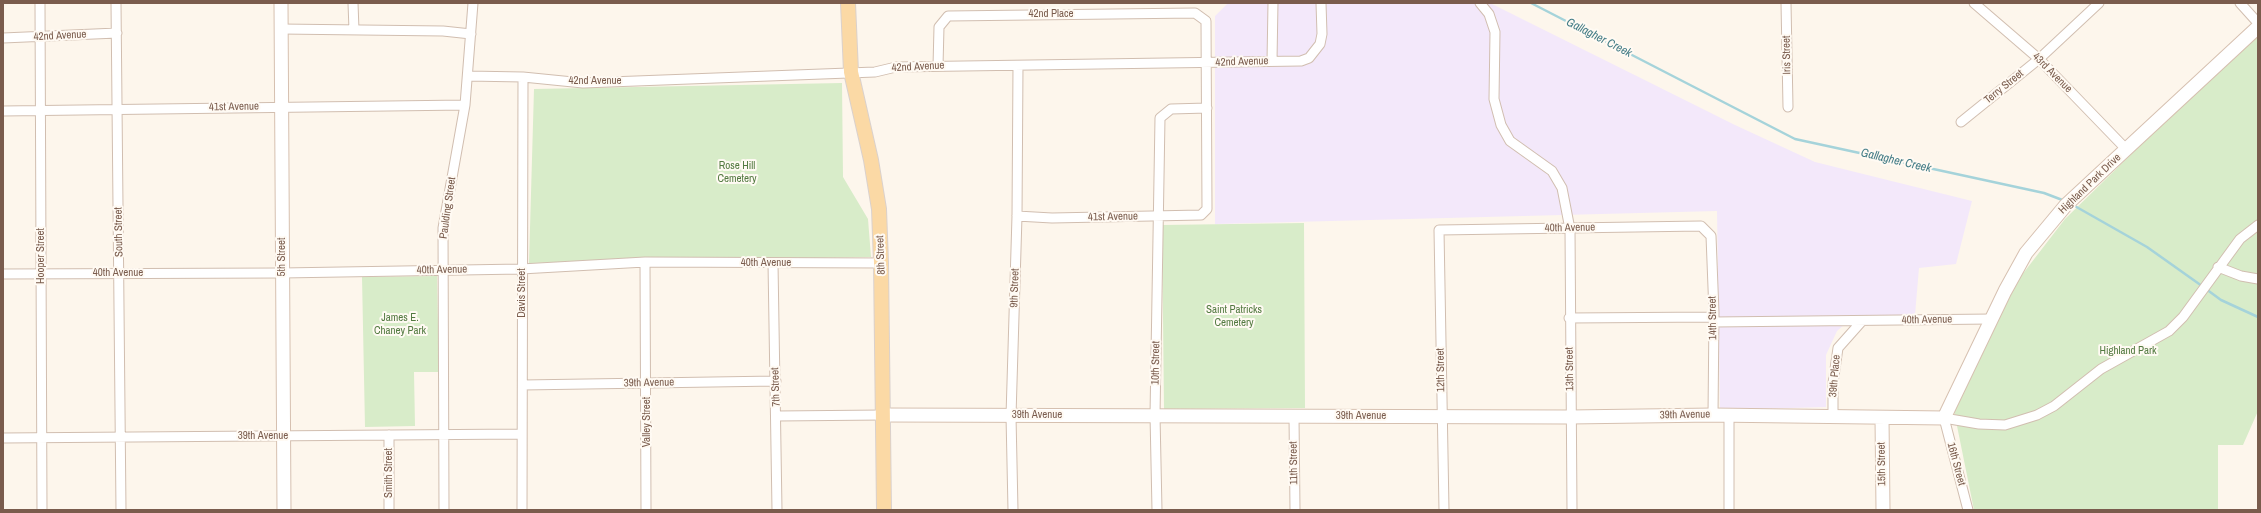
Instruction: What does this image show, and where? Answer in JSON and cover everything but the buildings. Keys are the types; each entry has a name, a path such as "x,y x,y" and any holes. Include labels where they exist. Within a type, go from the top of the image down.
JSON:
{"main road":[{"name":"8th Street","path":"848,3 851,72 871,160 879,208 882,263 884,510"}],"street":[{"name":"Hooper Street","path":"40,3 42,111 42,510"},
{"name":"South Street","path":"116,3 121,510"},
{"name":"5th Street","path":"281,3 284,510"},
{"path":"353,3 354,30"},
{"name":"Paulding Street","path":"444,510 444,228 465,105 473,3"},
{"path":"1272,61 1273,3"},
{"name":"42nd Avenue","path":"468,76 523,77 583,83 875,72 896,66 1018,66 1301,61 1309,58 1317,50 1322,34 1321,3"},
{"path":"1480,3 1489,14 1495,32 1494,99 1500,125 1510,141 1552,171 1562,188 1570,228"},
{"name":"Iris Street","path":"1786,3 1788,107"},
{"name":"43rd Avenue","path":"1974,3 2039,59 2126,149"},
{"name":"Terry Street","path":"1961,122 2039,59 2099,3"},
{"path":"2240,3 2257,29"},
{"name":"42nd Place","path":"938,66 939,27 948,16 1195,13 1206,21 1207,63"},
{"path":"281,29 443,31 471,34"},
{"name":"Highland Park Drive","path":"1944,418 2026,253 2071,201 2257,29"},
{"name":"42nd Avenue","path":"3,38 117,33"},
{"path":"1207,63 1207,108"},
{"name":"9th Street","path":"1013,510 1012,416 1017,216 1018,66"},
{"name":"Davis Street","path":"522,510 523,77"},
{"name":"41st Avenue","path":"3,111 465,105"},
{"name":"41st Avenue","path":"1017,216 1052,218 1201,215 1207,209 1207,108"},
{"name":"10th Street","path":"1157,510 1155,415 1160,118 1171,109 1207,108"},
{"path":"1944,418 1979,424 2005,425 2037,415 2054,406 2101,369 2168,331 2183,317 2207,282 2240,239 2258,225"},
{"name":"40th Avenue","path":"1439,230 1701,226"},
{"name":"14th Street","path":"1701,226 1711,236 1714,320 1713,415"},
{"name":"13th Street","path":"1570,228 1569,318 1572,510"},
{"name":"12th Street","path":"1439,230 1444,510"},
{"name":"40th Avenue","path":"3,274 282,273 443,269 522,269 645,262 882,263"},
{"name":"Valley Street","path":"645,262 647,383 646,510"},
{"name":"7th Street","path":"773,263 777,416 777,510"},
{"path":"2218,267 2241,276 2258,279"},
{"path":"1569,318 1714,320"},
{"name":"40th Avenue","path":"1714,320 1862,321 1992,319"},
{"name":"39th Place","path":"1833,416 1833,383 1838,348 1862,321"},
{"name":"39th Avenue","path":"523,385 776,381"},
{"name":"39th Avenue","path":"777,416 1155,415 1570,417 1713,415 1944,418"},
{"name":"11th Street","path":"1294,416 1295,510"},
{"path":"1728,416 1729,510"},
{"name":"15th Street","path":"1882,418 1883,510"},
{"name":"16th Street","path":"1944,418 1968,510"},
{"name":"39th Avenue","path":"3,438 522,434"},
{"name":"Smith Street","path":"389,435 389,510"}],"shaded area":[{"path":"1228,3 1490,3 1735,125 1815,162 1972,201 1956,264 1919,268 1915,315 1854,316 1837,331 1826,355 1826,407 1720,410 1717,211 1215,224 1215,16"}],"green space":[{"name":"Highland Park","path":"2258,35 2258,411 2243,445 2218,445 2218,510 1974,510 1954,411 2018,280 2065,219 2154,132"},
{"name":"Rose Hill Cemetery","path":"842,83 843,177 868,219 871,257 529,263 534,89"},
{"name":"Saint Patricks Cemetery","path":"1304,223 1305,408 1164,409 1162,225"},
{"name":"James E. Chaney Park","path":"437,276 439,372 414,372 415,426 365,427 362,277"}],"waterway":[{"name":"Gallagher Creek","path":"1531,3 1795,139 2044,193 2065,201"},
{"name":"Gallagher Creek","path":"2073,205 2147,247 2202,286"},
{"name":"Gallagher Creek","path":"2206,289 2221,300 2258,317"}]}
